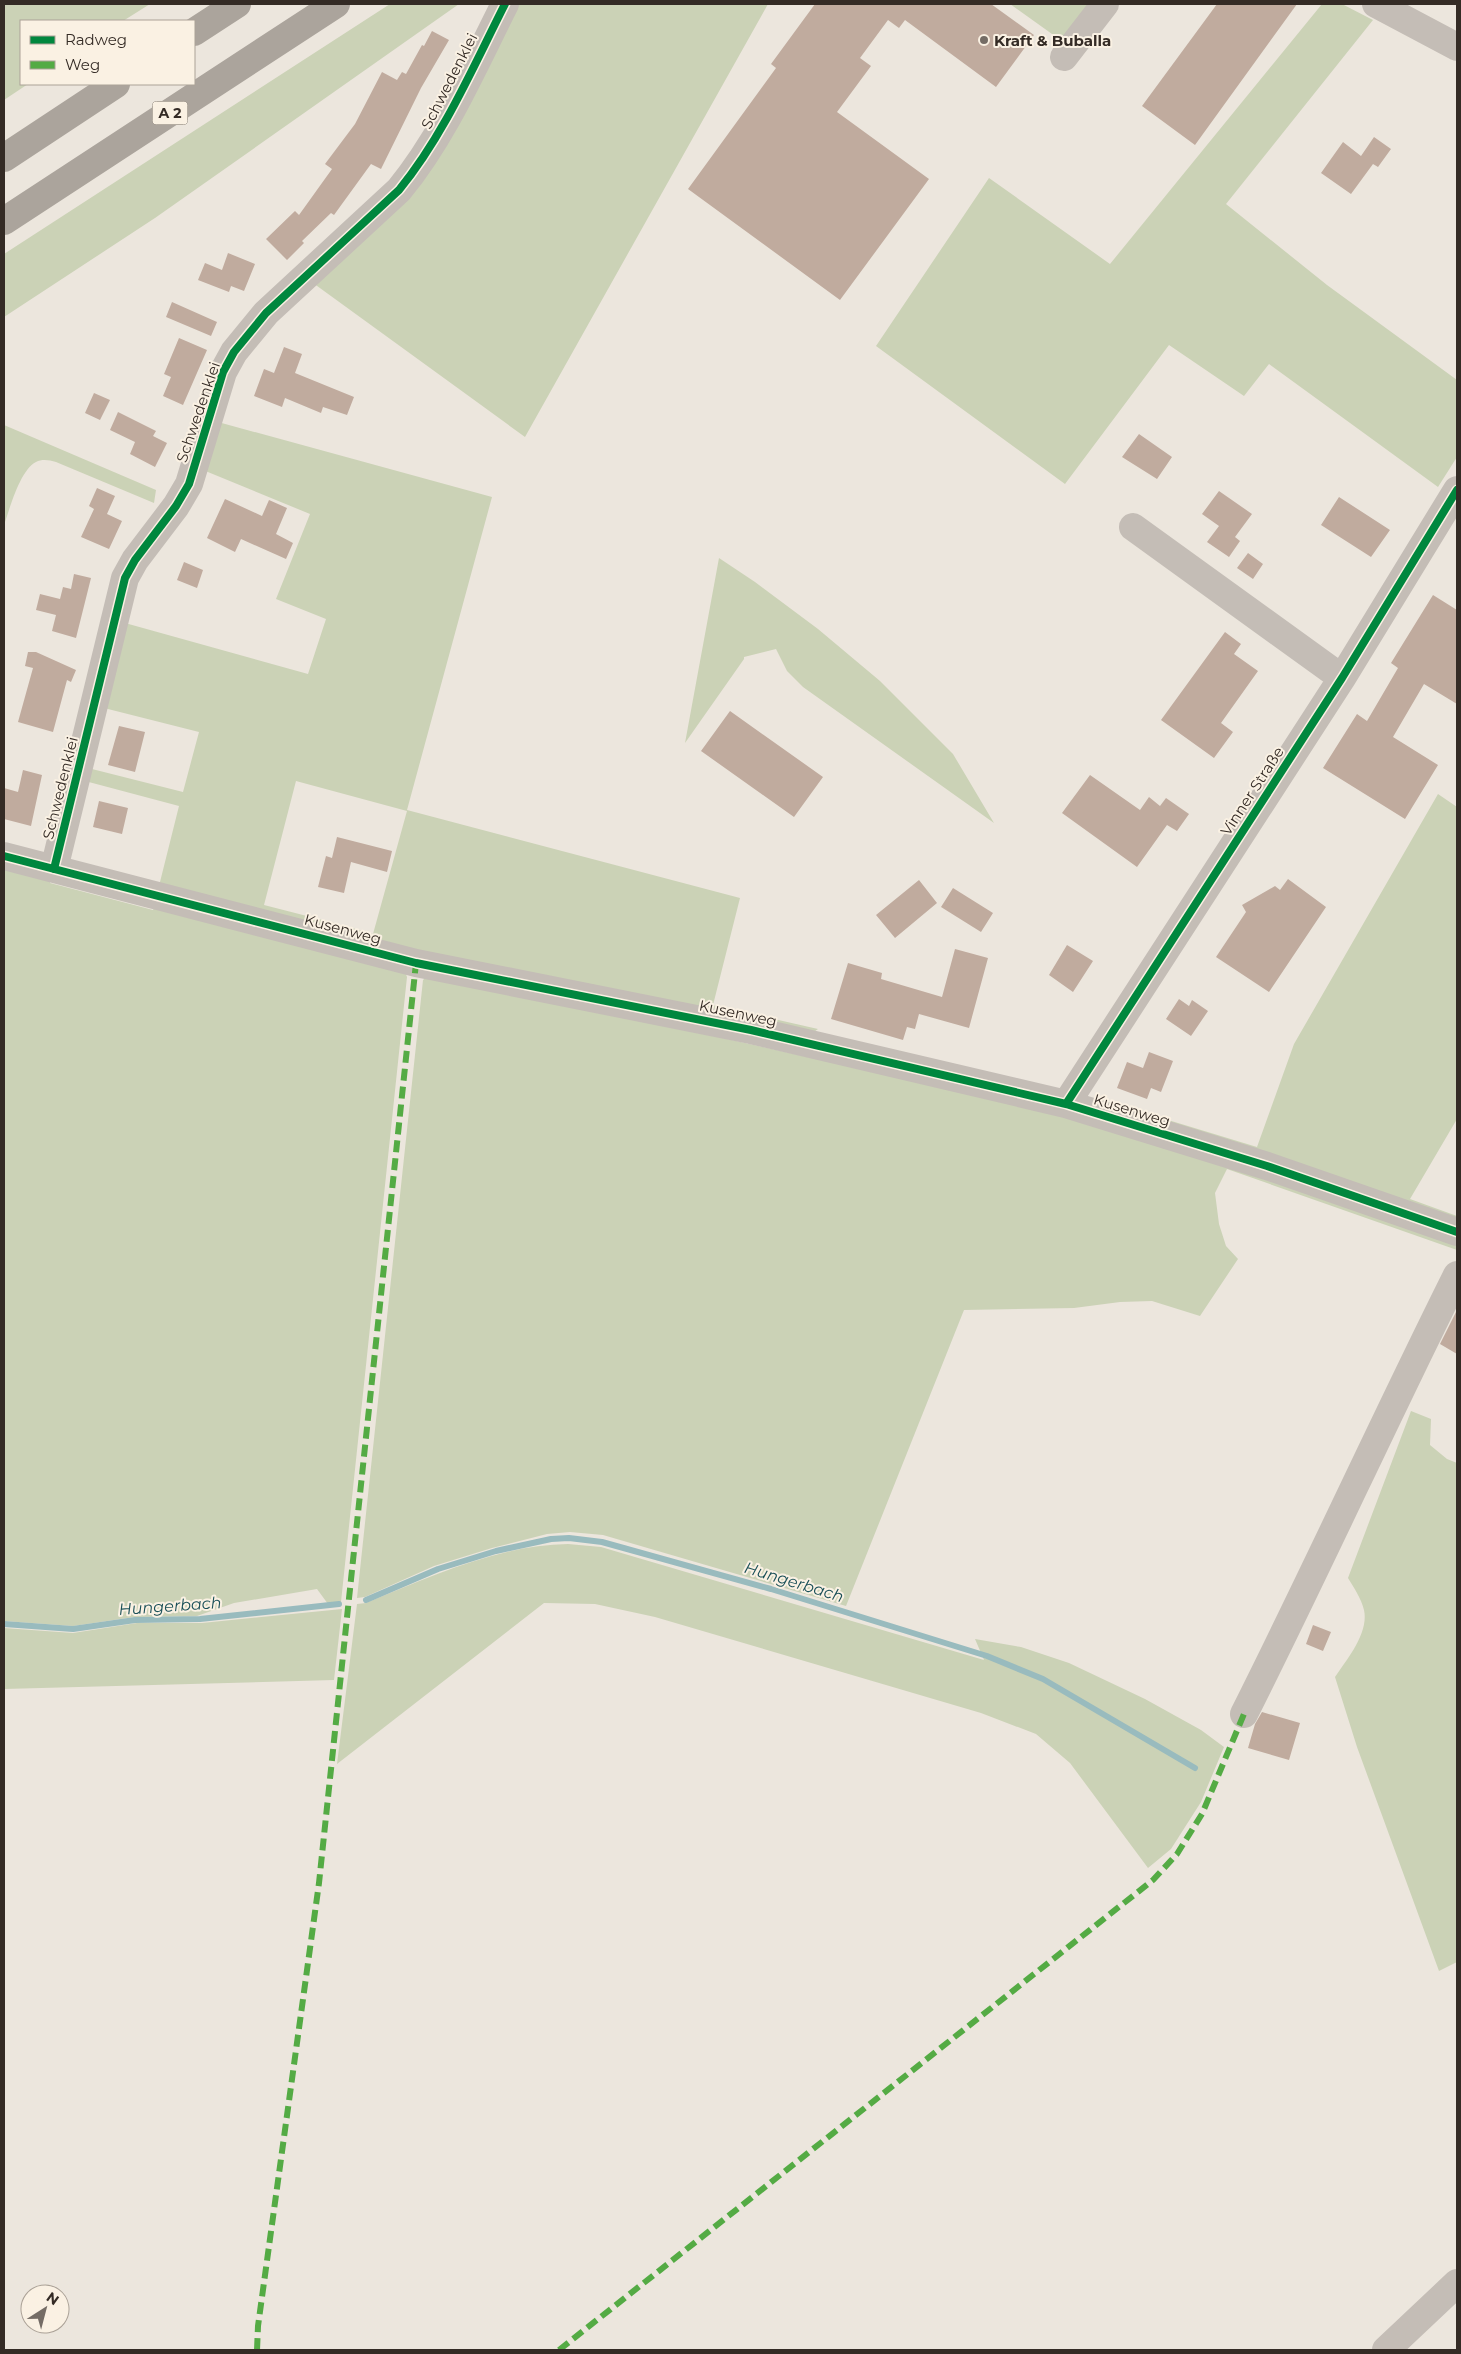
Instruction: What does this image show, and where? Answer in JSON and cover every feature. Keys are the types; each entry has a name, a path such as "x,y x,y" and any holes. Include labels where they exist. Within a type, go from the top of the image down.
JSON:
{"highway":[{"path":"195,31 237,4"},
{"name":"A 2","path":"4,222 336,4"},
{"path":"4,158 114,85"}],"street":[{"name":"Schwedenklei","path":"54,869 126,578 135,560 176,506 188,484 223,372 234,352 266,313 399,190 416,169 435,140 505,4"},
{"path":"1064,57 1105,4"},
{"path":"1376,4 1457,47"},
{"name":"Vinner Straße","path":"1066,1104 1342,678 1457,490"},
{"path":"1133,527 1342,678"},
{"name":"Kusenweg","path":"4,856 416,963 751,1030 1066,1104 1267,1166 1457,1232"},
{"path":"1244,1714 1306,1591 1403,1384 1457,1276"},
{"path":"1386,2350 1457,2283"}],"green space":[{"path":"4,4 150,4 125,20 20,20 20,85 26,85 4,100"},
{"path":"390,4 459,4 155,218 4,317 4,254"},
{"path":"517,4 768,4 525,437 313,283 414,188"},
{"path":"1010,4 1096,4 1066,44"},
{"path":"1322,4 1342,4 1373,20 1226,204 1327,285 1457,380 1457,457 1438,487 1269,364 1244,396 1169,345 1065,484 876,346 989,178 1110,264"},
{"path":"218,422 492,497 407,810 740,898 713,1005 818,1029 811,1034 531,978 350,933 352,928 373,934 407,811 296,781 264,905 338,924 328,931 159,886 179,806 85,781 88,768 183,792 199,732 104,708 125,623 308,674 326,619 276,599 310,514 203,470"},
{"path":"4,425 156,490 154,503 56,462 41,460 30,466 20,481 4,525"},
{"path":"719,558 818,629 880,681 953,754 994,823 803,687 787,671 776,649 744,657 685,743"},
{"path":"1438,794 1457,807 1457,1119 1410,1199 1457,1216 1457,1223 1104,1108 1099,1099 1257,1147 1294,1044"},
{"path":"4,866 51,878 50,883 153,910 156,903 405,972 407,977 341,1602 328,1604 317,1589 234,1603 197,1616 134,1617 73,1626 4,1621"},
{"path":"426,977 523,993 1092,1121 1457,1242 1457,1250 1227,1169 1215,1193 1219,1224 1226,1246 1238,1259 1200,1316 1152,1301 1120,1302 1074,1308 964,1310 846,1606 603,1535 570,1532 547,1534 492,1548 434,1566 365,1597 357,1598 423,980"},
{"path":"1411,1411 1431,1419 1430,1445 1447,1459 1457,1463 1457,1962 1439,1971 1357,1747 1335,1677 1356,1645 1365,1619 1361,1601 1348,1578"},
{"path":"568,1544 601,1547 984,1660 975,1639 1021,1647 1069,1663 1145,1699 1201,1730 1224,1747 1201,1802 1171,1849 1148,1868 1070,1763 1036,1734 981,1713 655,1617 595,1604 544,1603 337,1764 357,1604 366,1603 440,1573 490,1556 542,1546"},
{"path":"342,1609 334,1680 4,1689 4,1628 73,1633 137,1623 202,1623"}],"building":[{"path":"815,4 991,4 1034,35 996,87 905,20 899,28 888,20 860,58 871,66 837,112 929,179 840,300 688,189 776,68 771,64"},
{"path":"1217,4 1297,4 1195,145 1142,106"},
{"path":"432,31 449,40 421,88 381,169 371,164 334,215 331,213 302,241 304,243 287,260 266,239 295,211 299,215 332,169 325,164 355,124 382,72 397,80 402,72 406,74"},
{"path":"1374,137 1391,149 1378,167 1373,164 1351,194 1321,173 1343,142 1361,156"},
{"path":"228,253 255,264 244,291 231,286 229,292 198,280 205,263 222,270"},
{"path":"172,302 217,322 211,336 166,317"},
{"path":"179,338 207,350 183,405 163,396 171,377 164,374"},
{"path":"284,347 302,354 295,373 354,397 347,415 323,407 321,413 285,398 282,407 254,396 264,369 274,373"},
{"path":"94,393 110,400 100,420 85,413"},
{"path":"118,412 156,431 153,436 167,443 155,467 130,454 135,442 110,430"},
{"path":"1139,434 1172,457 1157,479 1122,457"},
{"path":"97,488 115,496 107,514 122,521 109,549 81,537 94,509 89,506"},
{"path":"1219,491 1252,514 1235,537 1240,541 1229,557 1207,542 1219,526 1202,514"},
{"path":"1339,497 1390,530 1371,557 1321,525"},
{"path":"225,499 262,516 269,500 287,508 276,534 293,543 286,559 241,539 235,552 207,538"},
{"path":"1248,553 1263,564 1253,579 1237,568"},
{"path":"184,562 203,570 197,588 177,580"},
{"path":"74,574 91,578 76,638 52,631 56,615 36,610 40,594 60,599 63,587 71,589"},
{"path":"1433,595 1457,610 1457,704 1424,684 1393,737 1438,765 1405,819 1323,768 1357,714 1367,721 1398,668 1391,663"},
{"path":"1225,632 1241,644 1234,654 1258,671 1221,723 1233,732 1214,758 1161,720"},
{"path":"28,652 36,652 76,670 71,682 67,680 53,732 18,722 33,668 25,666"},
{"path":"730,711 823,777 794,817 701,751"},
{"path":"119,726 145,732 135,772 108,765"},
{"path":"23,770 42,775 31,826 4,819 4,788 18,792"},
{"path":"1090,775 1140,810 1149,797 1160,806 1166,798 1189,814 1177,831 1167,825 1137,867 1062,813"},
{"path":"99,801 128,808 122,834 93,827"},
{"path":"337,837 392,851 387,872 351,862 344,893 318,887 326,856 332,858"},
{"path":"1288,879 1326,907 1269,992 1216,957 1246,912 1242,905 1275,886 1280,890"},
{"path":"919,880 937,903 895,938 876,915"},
{"path":"953,888 993,913 981,932 941,907"},
{"path":"1067,945 1093,961 1073,992 1049,975"},
{"path":"955,949 988,958 969,1028 919,1014 915,1029 907,1027 903,1040 831,1019 848,963 882,973 881,979 942,997"},
{"path":"1179,999 1189,1006 1192,1000 1208,1011 1191,1036 1166,1019"},
{"path":"1149,1052 1173,1061 1161,1092 1151,1088 1147,1099 1117,1088 1127,1062 1143,1068"},
{"path":"1457,1310 1457,1354 1440,1344"},
{"path":"1313,1625 1331,1632 1323,1651 1306,1644"},
{"path":"1262,1712 1300,1723 1289,1760 1248,1748 1255,1724"}],"waterway":[{"name":"Hungerbach","path":"366,1600 438,1569 496,1551 551,1539 569,1538 602,1542 771,1589 987,1656 1043,1679 1195,1768"},
{"name":"Hungerbach","path":"4,1624 73,1629 135,1620 200,1619 339,1604"}],"marked path":[{"path":"257,2350 258,2326 319,1883 416,963"},
{"path":"559,2350 1153,1880 1177,1854 1202,1814 1244,1714"}],"cycle path":[{"path":"54,869 125,578 135,560 176,506 189,484 223,372 234,352 266,313 399,190 444,124 505,4"},
{"path":"1066,1104 1342,678 1457,490"},
{"path":"4,856 416,963 751,1030 1066,1104 1267,1166 1457,1232"}],"place":[{"name":"Kraft & Buballa","path":"984,40"}]}
